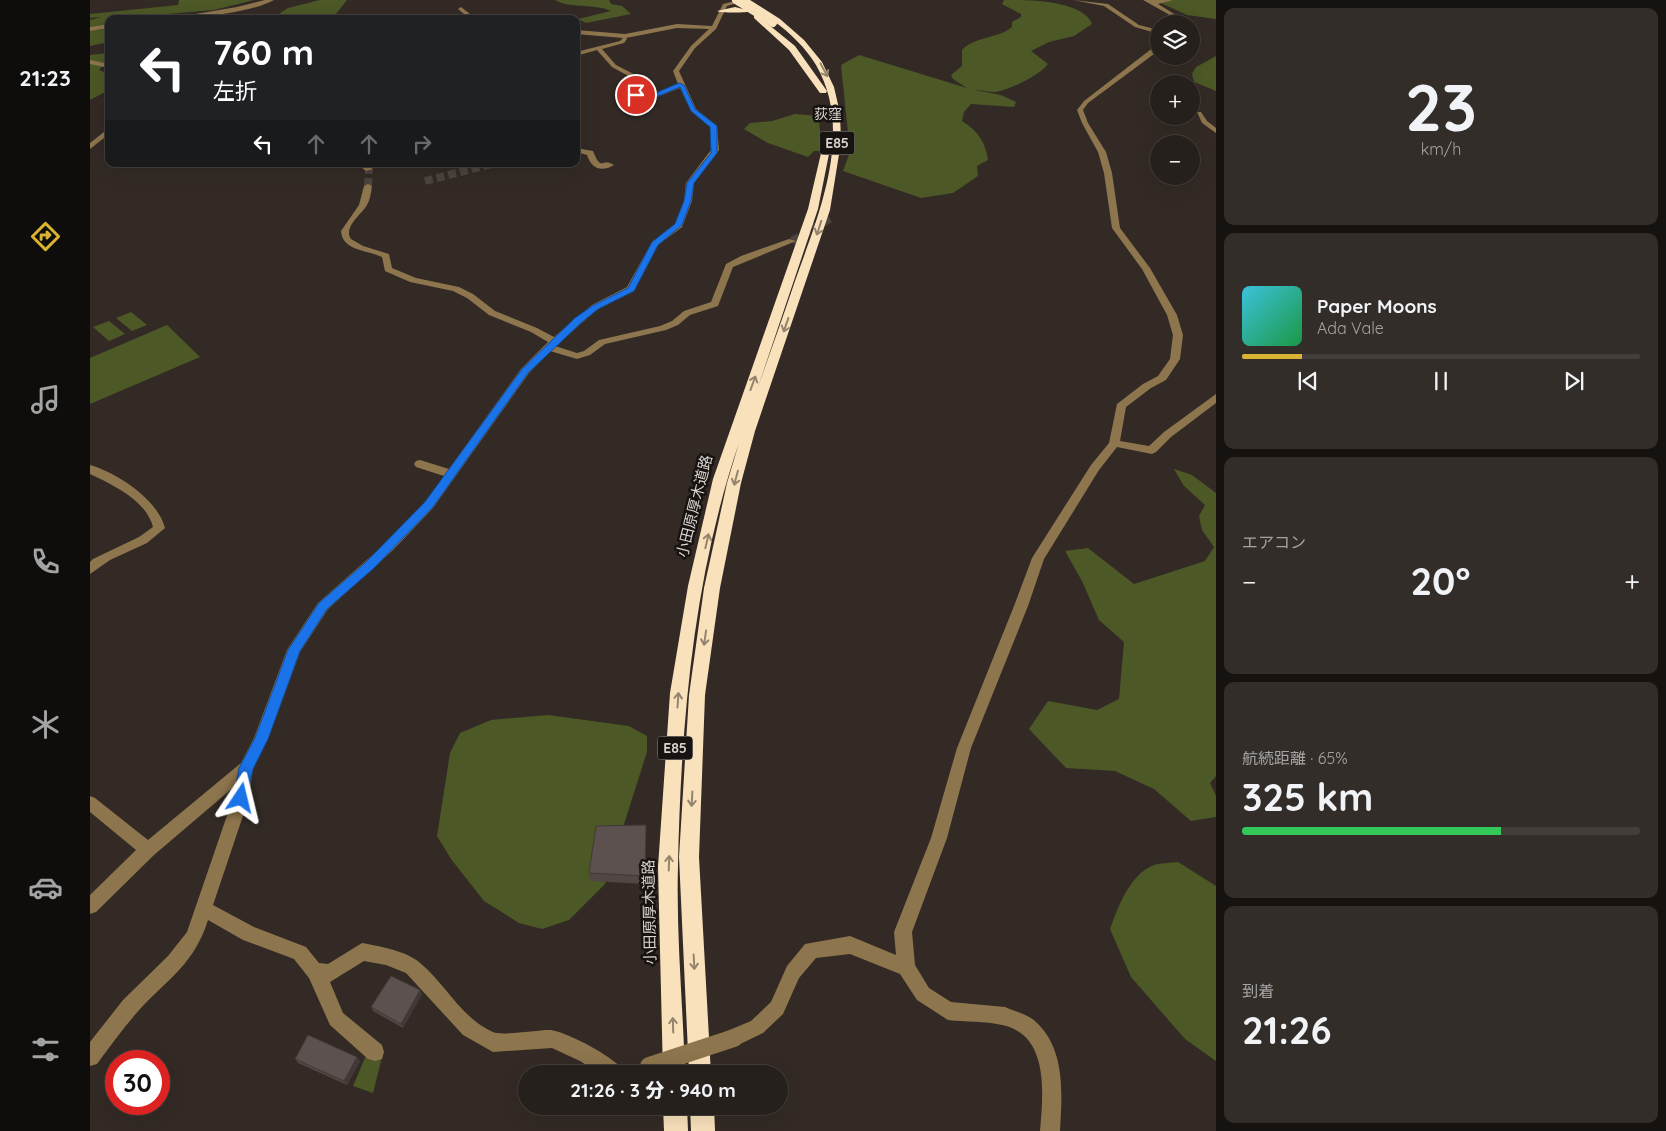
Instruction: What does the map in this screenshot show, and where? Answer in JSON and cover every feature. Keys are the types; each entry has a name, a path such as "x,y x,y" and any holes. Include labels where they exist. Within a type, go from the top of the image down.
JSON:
{"highway":[{"name":"小田原厚木道路","path":"674,1065 668,867 678,693 698,577 720,480 743,430 796,278 825,210 833,176 837,141 833,94 827,74 809,48 746,0"},
{"path":"757,0 792,26 809,48"},
{"name":"小田原厚木道路","path":"731,1 776,22 809,62 823,91 828,128 822,175 796,278"},
{"path":"731,1 748,11 792,48 823,91"},
{"path":"720,11 735,9 748,11"},
{"name":"小田原厚木道路","path":"700,1065 689,857 697,695 712,588 734,484 743,430"},
{"path":"675,1115 676,1131"},
{"path":"702,1115 703,1131"}],"street":[{"path":"196,15 237,9 271,0"},
{"path":"90,1058 126,1012 187,949 205,909 241,798 246,768 262,739 294,650 310,623 333,596 370,566 429,504 525,371 595,307 631,289 655,244 679,225 688,201 690,183 714,153 714,126 693,110 677,69 693,47 714,28 720,11 725,5 731,1 746,0"},
{"path":"1076,0 1106,5 1137,26 1150,30"},
{"path":"1146,0 1173,15"},
{"path":"1152,3 1170,0"},
{"path":"461,9 467,14 466,15"},
{"path":"580,32 624,36 684,26 714,28"},
{"path":"90,29 105,27"},
{"path":"580,53 622,42 624,36"},
{"path":"596,48 614,66 647,83 636,95 640,97 652,97 682,85"},
{"path":"1050,1131 1053,1090 1047,1052 1029,1028 1005,1016 948,1011 923,994 906,968 903,932 939,838 964,748 1022,606 1038,558 1094,468 1114,443 1121,406 1147,386 1162,378 1175,359 1178,335 1172,315 1146,268 1116,228 1110,181 1102,152 1085,123 1080,110 1086,102 1150,55"},
{"path":"90,62 105,64"},
{"path":"1200,114 1204,122 1216,130"},
{"path":"90,147 105,134"},
{"path":"580,151 590,153 593,163 598,166 610,166"},
{"path":"368,186 364,204 346,223 345,230 352,243 357,247 382,253 386,256 388,269 421,282 456,289 470,296 492,313 534,330 552,345 578,356 587,353 602,342 675,323 687,313 715,304 729,266 744,258 792,241"},
{"path":"1114,443 1152,450 1165,434 1204,409 1216,397"},
{"path":"420,464 451,474"},
{"path":"90,469 125,486 155,514 159,528 143,541 98,560 90,569"},
{"path":"90,906 148,850 246,768"},
{"path":"90,803 148,850"},
{"path":"205,909 249,934 300,953 315,972 336,1019 375,1052"},
{"path":"658,1065 734,1038 757,1027 777,1008 793,972 811,950 850,945 906,968"},
{"path":"315,972 330,973 362,952 386,956 412,967 469,1029 493,1044 552,1039 587,1054 604,1065"}],"green space":[{"path":"179,0 254,0 214,10 156,15 105,15 105,25 90,27 90,20 101,17 90,18 90,14 178,5"},
{"path":"320,0 347,0 335,15 281,15 280,13 288,8"},
{"path":"555,0 609,0 611,4 622,6 631,14 586,23 580,19 611,11 597,7 561,3"},
{"path":"1004,0 1040,1 1066,6 1078,10 1087,16 1092,24 1074,36 1049,42 1031,51 1048,64 1031,78 1001,91 975,90 1001,95 1016,102 1014,107 971,104 964,112 962,121 980,137 987,153 988,160 977,166 978,176 953,193 921,198 843,171 850,152 841,65 859,55 967,88 953,79 951,75 962,66 962,50 973,42 1006,31 1012,27 1012,22 1021,17 1021,14 1002,4"},
{"path":"1154,0 1216,0 1216,19 1200,17 1200,15 1187,15"},
{"path":"105,29 105,43 90,46 90,31"},
{"path":"105,53 105,63 99,70 105,72 105,92 90,100 90,55"},
{"path":"1216,56 1216,91 1200,84 1200,75 1192,75 1196,67"},
{"path":"795,114 819,116 821,148 820,151 814,151 808,157 768,143 744,129 750,123 772,121"},
{"path":"131,312 147,325 132,331 116,318"},
{"path":"109,321 125,334 109,341 93,327"},
{"path":"167,325 200,357 90,404 90,358"},
{"path":"1174,469 1192,475 1216,493 1216,776 1210,783 1216,796 1216,817 1191,821 1154,789 1115,771 1066,768 1029,729 1048,701 1097,710 1119,699 1124,642 1099,620 1082,581 1065,551 1088,548 1134,584 1205,561 1214,547 1202,530 1199,516 1205,505 1184,486"},
{"path":"548,715 629,726 647,736 647,752 605,884 569,920 542,929 519,923 484,901 451,859 437,836 450,753 460,733 491,720"},
{"path":"1178,862 1216,886 1216,1061 1185,1039 1131,977 1110,929 1126,892 1138,876 1154,865"},
{"path":"368,1051 383,1053 373,1093 353,1086"}],"building":[{"path":"646,825 645,876 589,873 596,826"},
{"path":"391,976 420,990 401,1024 371,1007"},
{"path":"308,1035 357,1057 344,1081 295,1059"}],"tunnel":[{"path":"425,181 479,167"},
{"path":"368,186 369,169"},
{"path":"792,241 831,218"}],"district":[{"name":"荻窪","path":"828,114"}],"route":[{"path":"241,798 246,768 262,739 294,650 310,623 323,606 343,587 370,566 429,504 525,371 548,347 566,334 578,320 595,307 626,294 635,283 652,248 658,240 676,229 679,225 688,201 690,183 714,153 714,126 693,110 682,85 675,86 649,98 636,95"}]}
